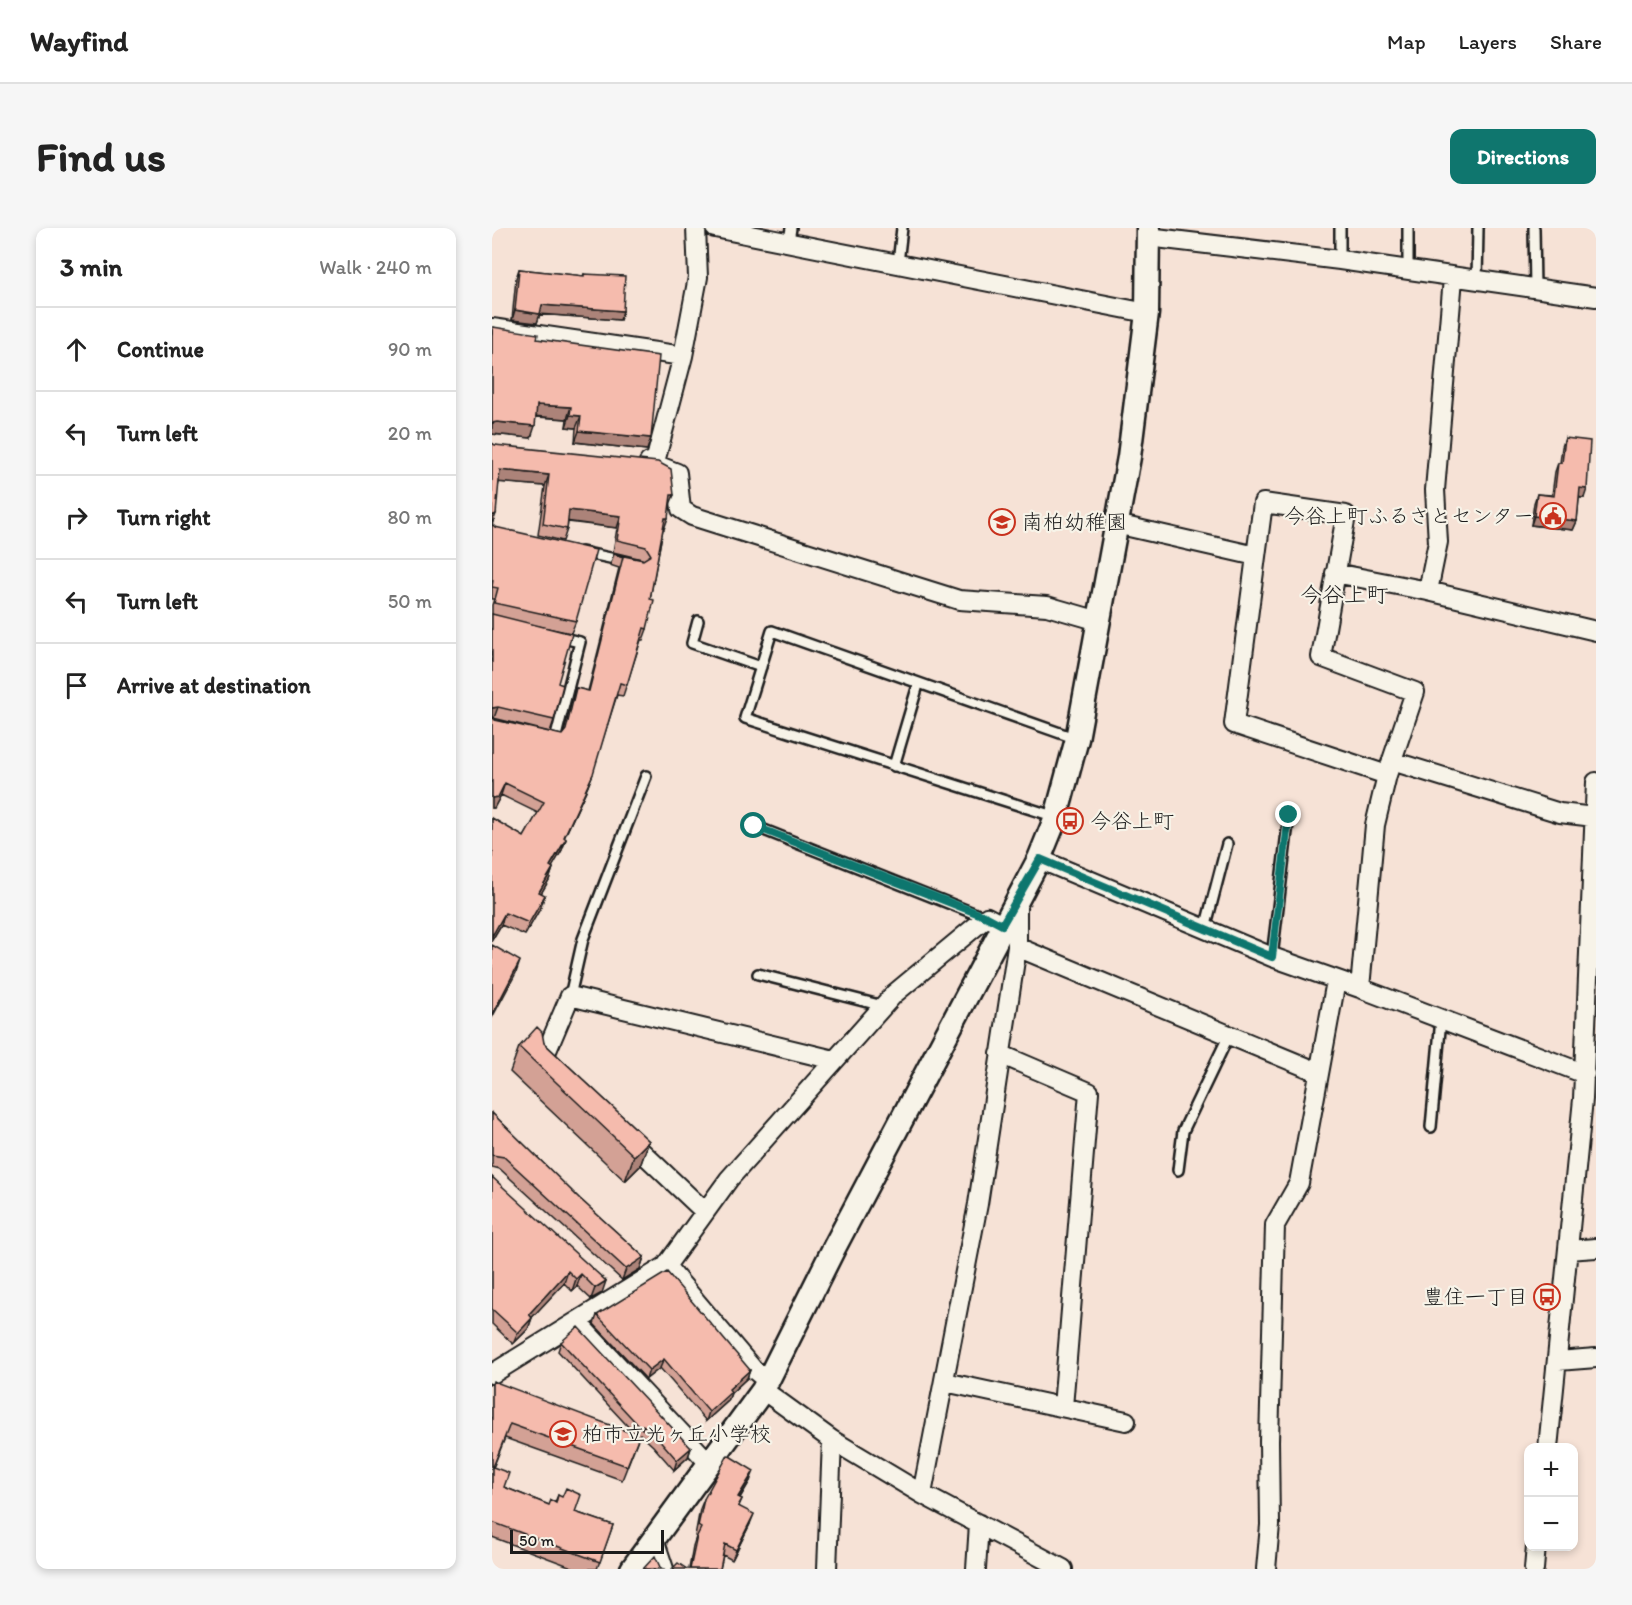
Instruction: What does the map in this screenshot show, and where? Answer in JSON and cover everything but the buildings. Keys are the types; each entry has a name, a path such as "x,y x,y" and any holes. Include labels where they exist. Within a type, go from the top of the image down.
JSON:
{"street":[{"path":"655,462 683,356 698,277 696,228"},
{"path":"716,228 790,235 898,263 1147,313"},
{"path":"495,1367 577,1322 666,1266 704,1211 883,1006 994,922 1017,900 1040,859 1056,817 1077,740 1130,457 1147,313 1148,232 1596,297"},
{"path":"1428,591 1438,542 1435,490 1453,278"},
{"path":"492,328 683,356"},
{"path":"632,460 655,462 677,473 681,509 692,516 959,600 1047,606 1099,621"},
{"path":"1360,988 1375,825 1389,768 1414,692 1321,657 1346,515 1263,503 1234,724 1389,768 1560,813 1594,817"},
{"path":"1116,524 1256,556"},
{"path":"1335,573 1428,591 1596,631"},
{"path":"1549,1443 1568,1251 1589,1098 1585,1074 1593,947 1596,782"},
{"path":"1040,859 1272,957 1585,1074"},
{"path":"922,1494 978,1203 1017,947 1017,900"},
{"path":"632,1569 766,1385 994,922"},
{"path":"1017,947 1318,1072"},
{"path":"1266,1569 1270,1525 1269,1441 1275,1225 1299,1183 1335,981"},
{"path":"560,1076 543,1060 570,996 834,1060"},
{"path":"1000,1054 1089,1092 1063,1407"},
{"path":"611,1124 704,1211"},
{"path":"1568,1251 1596,1248"},
{"path":"666,1266 766,1385 832,1440 922,1494 1062,1569"},
{"path":"603,1279 620,1294"},
{"path":"577,1322 710,1464"},
{"path":"1558,1361 1596,1358"},
{"path":"945,1383 1126,1421"},
{"path":"827,1569 832,1440"},
{"path":"976,1569 979,1524"},
{"path":"654,1539 664,1569"},
{"path":"1534,1569 1536,1551"}],"lane":[{"path":"898,263 902,228"},
{"path":"1340,228 1340,260"},
{"path":"1408,228 1408,270"},
{"path":"1477,281 1478,228"},
{"path":"1534,228 1535,289"},
{"path":"572,550 640,565"},
{"path":"698,621 692,643 760,668"},
{"path":"1056,817 745,718 772,631 1077,740"},
{"path":"544,738 555,740 580,642 547,634"},
{"path":"894,766 918,685"},
{"path":"570,996 583,939 646,776"},
{"path":"1272,957 1289,815"},
{"path":"754,826 994,922"},
{"path":"1205,929 1227,844"},
{"path":"758,974 883,1006"},
{"path":"1431,1127 1441,1019"},
{"path":"1178,1170 1183,1131 1229,1035"}],"place":[{"name":"今谷上町ふるさとセンター","path":"1553,516"},
{"name":"南柏幼稚園","path":"1002,522"},
{"name":"今谷上町","path":"1070,821"},
{"name":"豊住一丁目","path":"1547,1297"},
{"name":"柏市立光ヶ丘小学校","path":"563,1434"}],"district":[{"name":"今谷上町","path":"1344,594"}],"route":[{"path":"754,826 987,917 1002,925 1040,859 1272,957 1289,815"}]}
